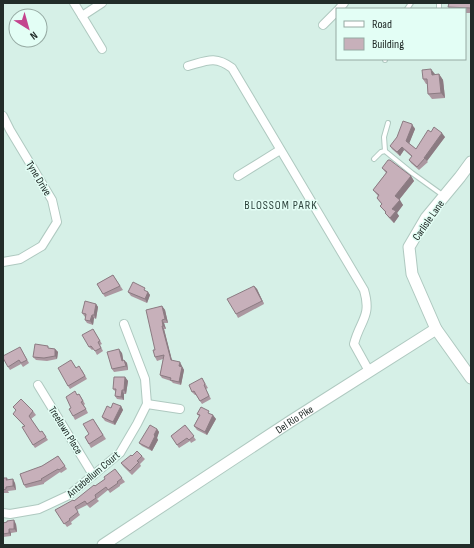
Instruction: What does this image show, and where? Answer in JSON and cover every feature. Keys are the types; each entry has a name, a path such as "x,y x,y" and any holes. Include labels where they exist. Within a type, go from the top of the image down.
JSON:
{"street":[{"path":"74,3 102,49"},
{"path":"82,16 102,3"},
{"path":"323,25 336,12"},
{"path":"188,66 211,59 224,62 232,68 364,290 367,302 367,314 356,335 354,344 369,371"},
{"name":"Tyne Drive","path":"3,116 6,132 52,200 56,222 42,246 20,259 3,262"},
{"path":"238,176 280,150"},
{"name":"Carlisle Lane","path":"436,329 412,274 409,247 426,218 471,162"},
{"path":"124,324 145,379 147,404 180,409"},
{"path":"436,329 471,378"},
{"name":"Del Rio Pike","path":"103,545 291,421 436,329"},
{"name":"Treelawn Place","path":"38,385 93,475"},
{"name":"Antebellum Court","path":"3,513 10,514 39,509 70,495 120,453 147,404"}],"lane":[{"path":"388,123 384,137 385,151 412,173 445,196"},
{"path":"374,159 381,152 385,151"}],"building":[{"path":"449,3 471,3 471,8 448,7"},
{"path":"431,69 432,75 439,74 441,93 428,94 427,79 423,79 422,70"},
{"path":"403,121 412,124 406,141 416,149 428,130 431,132 434,127 442,133 417,167 409,160 412,156 402,147 397,152 390,146 397,137"},
{"path":"388,160 411,176 395,196 400,200 392,209 396,211 390,218 380,206 382,204 377,198 379,195 373,190 387,172 382,168"},
{"path":"113,275 120,286 103,294 97,284"},
{"path":"133,282 145,288 144,290 148,292 145,299 128,292"},
{"path":"254,286 262,301 236,314 227,299"},
{"path":"85,301 96,304 94,315 92,315 90,321 85,320 86,314 82,313"},
{"path":"162,306 165,319 162,320 162,326 171,360 180,362 179,366 182,367 179,382 170,380 171,378 160,375 164,355 155,357 153,350 155,350 146,310"},
{"path":"93,329 100,341 98,342 101,348 95,351 91,346 89,347 82,335"},
{"path":"35,344 48,346 48,348 55,349 55,356 44,358 33,357"},
{"path":"20,347 27,360 21,363 19,360 8,367 3,356"},
{"path":"119,349 122,361 124,360 126,366 112,369 107,352"},
{"path":"71,360 76,368 79,366 85,376 68,386 58,368"},
{"path":"114,377 125,377 124,390 122,390 121,397 115,396 116,389 113,389"},
{"path":"202,378 209,396 200,401 194,391 192,392 189,385"},
{"path":"75,391 77,395 79,394 83,401 81,402 86,409 73,416 69,409 71,408 66,397"},
{"path":"21,399 33,411 29,416 40,432 42,431 46,437 33,445 22,427 25,426 13,414 16,410 13,407"},
{"path":"113,403 121,406 113,422 102,417 107,406 111,408"},
{"path":"201,407 213,415 205,432 194,426 200,415 197,414"},
{"path":"93,419 103,435 89,444 85,437 89,434 83,424"},
{"path":"150,425 157,429 149,448 139,443"},
{"path":"185,425 194,436 189,440 187,438 177,445 171,436"},
{"path":"137,451 142,456 137,461 139,462 130,471 121,463"},
{"path":"58,456 65,466 41,479 42,480 24,485 20,474 42,466"},
{"path":"115,469 122,478 117,482 118,483 108,490 106,487 95,495 96,498 87,504 85,501 75,507 78,512 64,524 55,510 73,500 74,501 94,485 95,486 105,479 104,477"},
{"path":"3,478 7,478 6,480 13,479 13,486 6,487 6,489 3,490"},
{"path":"14,520 14,529 9,529 9,533 3,534 3,523"}],"district":[{"name":"BLOSSOM PARK","path":"281,205"}]}
